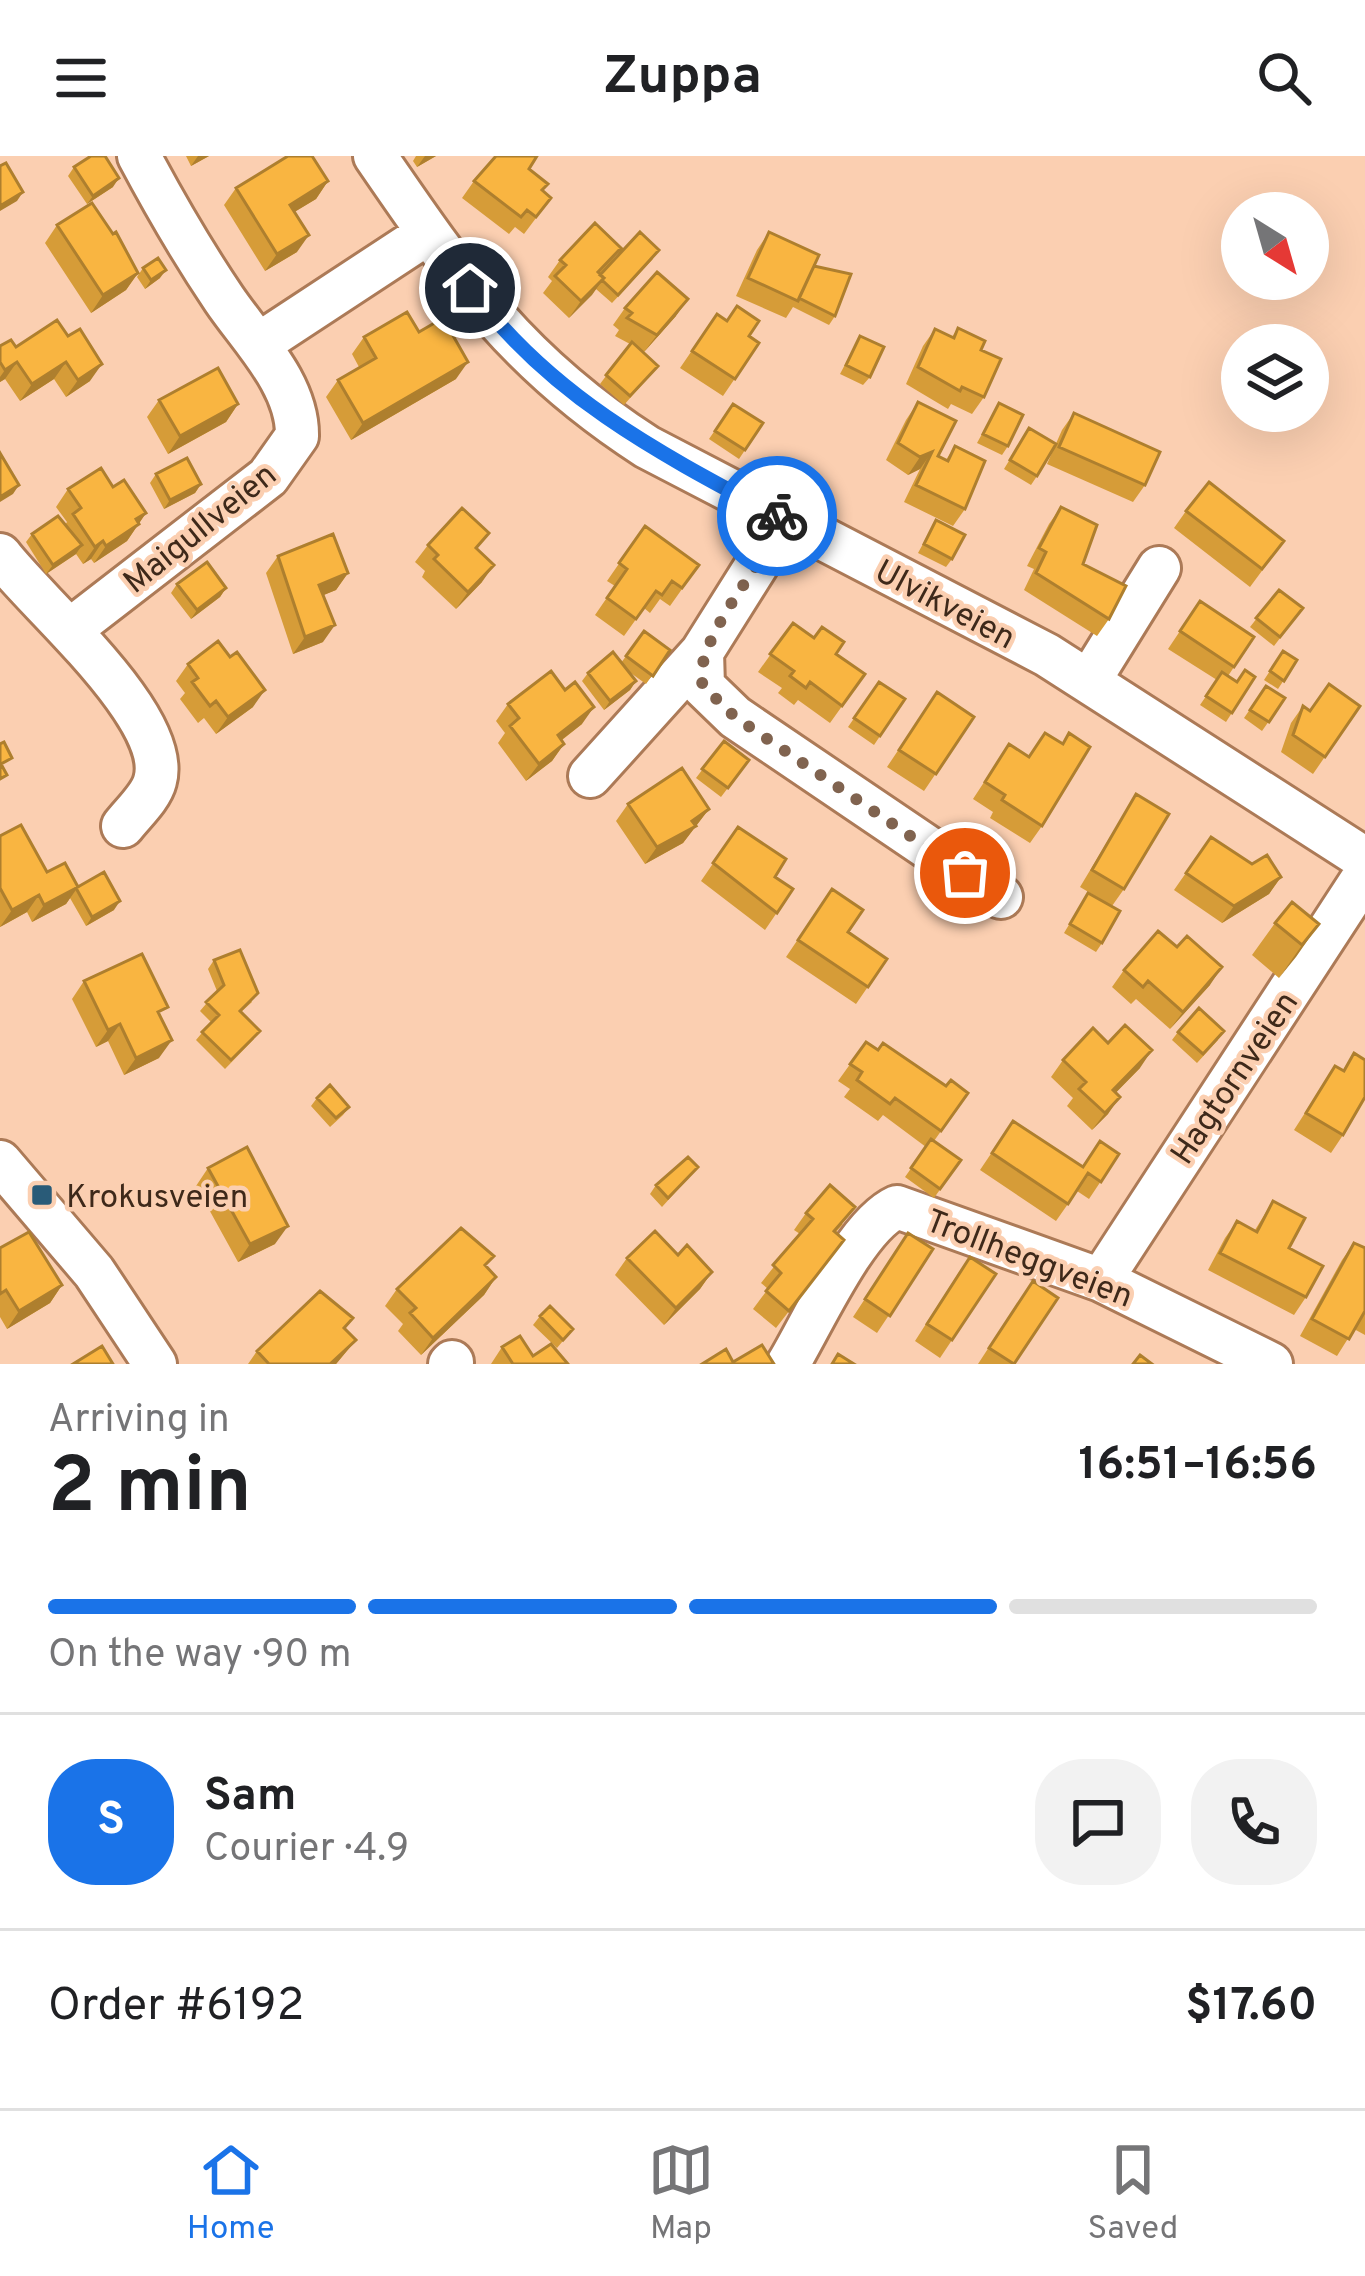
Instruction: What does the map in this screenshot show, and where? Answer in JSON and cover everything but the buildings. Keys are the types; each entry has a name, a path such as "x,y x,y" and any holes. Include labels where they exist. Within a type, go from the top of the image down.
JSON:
{"street":[{"name":"Maigullveien","path":"70,630 268,476 289,454 298,419 259,344 166,208 139,156"},
{"name":"Ulvikveien","path":"375,156 490,316 555,383 647,447 1089,681 1365,859"},
{"path":"259,344 428,233"},
{"path":"590,776 702,652 785,520"},
{"path":"0,555 70,630 156,748 154,786 123,826"},
{"path":"1089,681 1160,568"},
{"path":"702,652 703,686 735,717 1001,897"},
{"name":"Hagtornveien","path":"1101,1280 1365,875"},
{"path":"0,1162 94,1272 155,1364"},
{"name":"Trollheggveien","path":"788,1364 866,1233 897,1207 1101,1280 1271,1364"}],"way so far":[{"path":"777,516 785,520 772,548 702,652 703,686 735,717 965,873"}],"place":[{"name":"Krokusveien","path":"42,1195"}],"route":[{"path":"470,288 524,352 593,412 647,447 777,516"}]}
